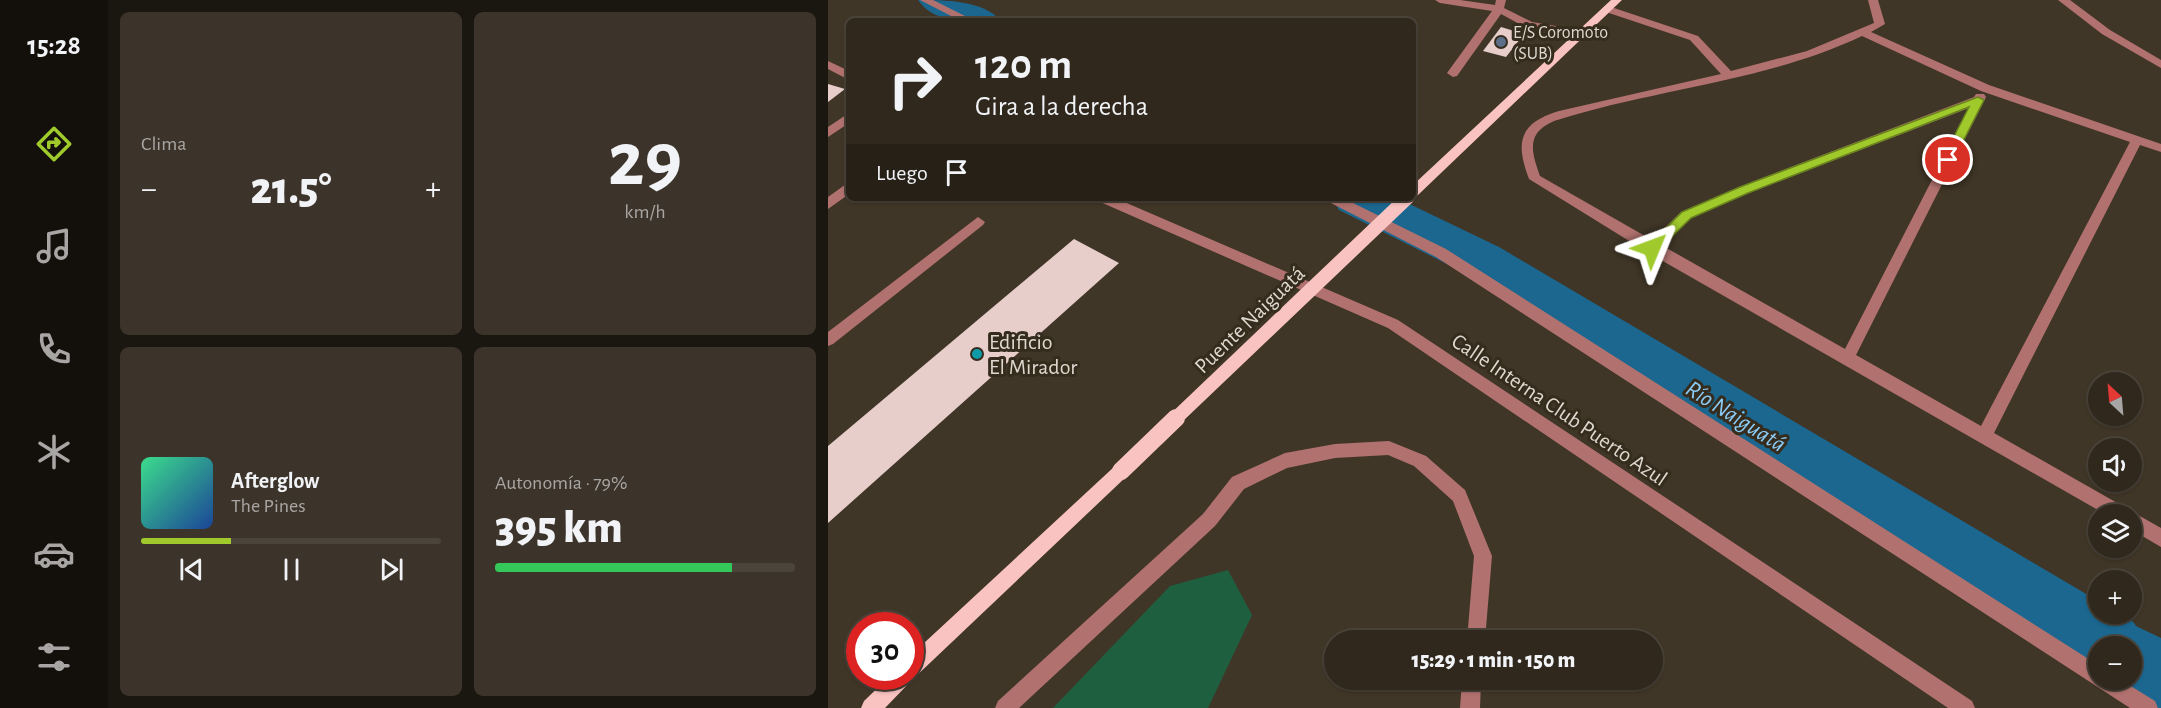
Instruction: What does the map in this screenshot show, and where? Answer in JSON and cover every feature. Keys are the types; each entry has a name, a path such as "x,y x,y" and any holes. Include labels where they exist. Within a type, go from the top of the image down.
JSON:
{"main road":[{"path":"1416,189 1617,0"},
{"name":"Puente Naiguatá","path":"924,657 1404,201"},
{"path":"871,708 890,690"}],"street":[{"path":"925,0 964,18"},
{"path":"1440,0 1500,4 1529,25 1580,33"},
{"path":"1873,0 1880,24 1845,42 1730,77 1604,104 1543,121 1531,131 1527,145 1529,162 1535,180 2102,504"},
{"path":"2063,0 2106,32 2161,65"},
{"path":"1453,73 1500,4"},
{"path":"1607,9 1694,38 1730,77"},
{"path":"1864,33 1982,94 2161,148"},
{"path":"828,64 846,74"},
{"path":"1652,248 1686,215 1982,94"},
{"path":"1847,359 1982,94"},
{"path":"828,133 846,119"},
{"path":"1984,437 2138,140"},
{"path":"828,204 846,189"},
{"name":"Calle Interna Club Puerto Azul","path":"1110,201 1393,324 1965,708"},
{"path":"1338,201 1442,253 2088,670"},
{"path":"828,340 978,222"},
{"path":"1005,708 1209,520 1238,483 1285,461 1335,452 1389,448 1420,461 1459,496 1483,556 1477,630"},
{"path":"2142,527 2161,538"},
{"path":"1470,708 1471,690"},
{"path":"2120,690 2148,708"}],"green space":[{"path":"1228,570 1252,615 1208,708 1053,708 1170,586"}],"building":[{"path":"1501,27 1524,34 1506,57 1483,51"},
{"path":"828,84 845,89 828,102"},
{"name":"Edificio El Mirador","path":"1074,239 1119,263 828,523 828,446"}],"waterway":[{"name":"Río Naiguatá","path":"936,0 975,18"},
{"name":"Río Naiguatá","path":"1361,201 1482,260 2094,636"},
{"name":"Río Naiguatá","path":"2142,666 2161,678"}],"place":[{"name":"E/S Coromoto (SUB)","path":"1501,42"},
{"name":"Edificio El Mirador","path":"977,354"}],"route":[{"path":"1652,248 1686,215 1744,190 1978,100 1948,160"}]}
